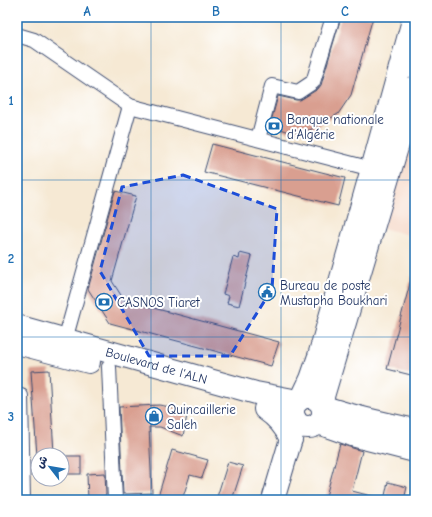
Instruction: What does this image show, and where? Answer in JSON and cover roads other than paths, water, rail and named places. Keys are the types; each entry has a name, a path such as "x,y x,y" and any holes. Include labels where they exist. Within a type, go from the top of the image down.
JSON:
{"main road":[{"path":"273,500 306,415 311,379 319,356 372,169 408,69 414,17"},
{"path":"279,500 415,86"},
{"name":"Boulevard de l'ALN","path":"17,326 256,394 306,415"},
{"name":"Boulevard de l'ALN","path":"17,343 218,395 265,409 306,415"},
{"path":"306,415 338,412 415,430"},
{"path":"306,415 352,435 415,451"}],"street":[{"path":"258,139 272,86 298,92 313,82 333,17"},
{"path":"17,35 34,40 130,106 372,169"},
{"path":"65,340 130,106"},
{"path":"109,367 115,500"},
{"path":"17,395 21,396 24,500"}],"place":[{"name":"Banque nationale d'Algérie","path":"274,126"},
{"name":"Bureau de poste Mustapha Boukhari","path":"267,292"},
{"name":"CASNOS Tiaret","path":"104,302"},
{"name":"Quincaillerie Saleh","path":"154,416"}]}
